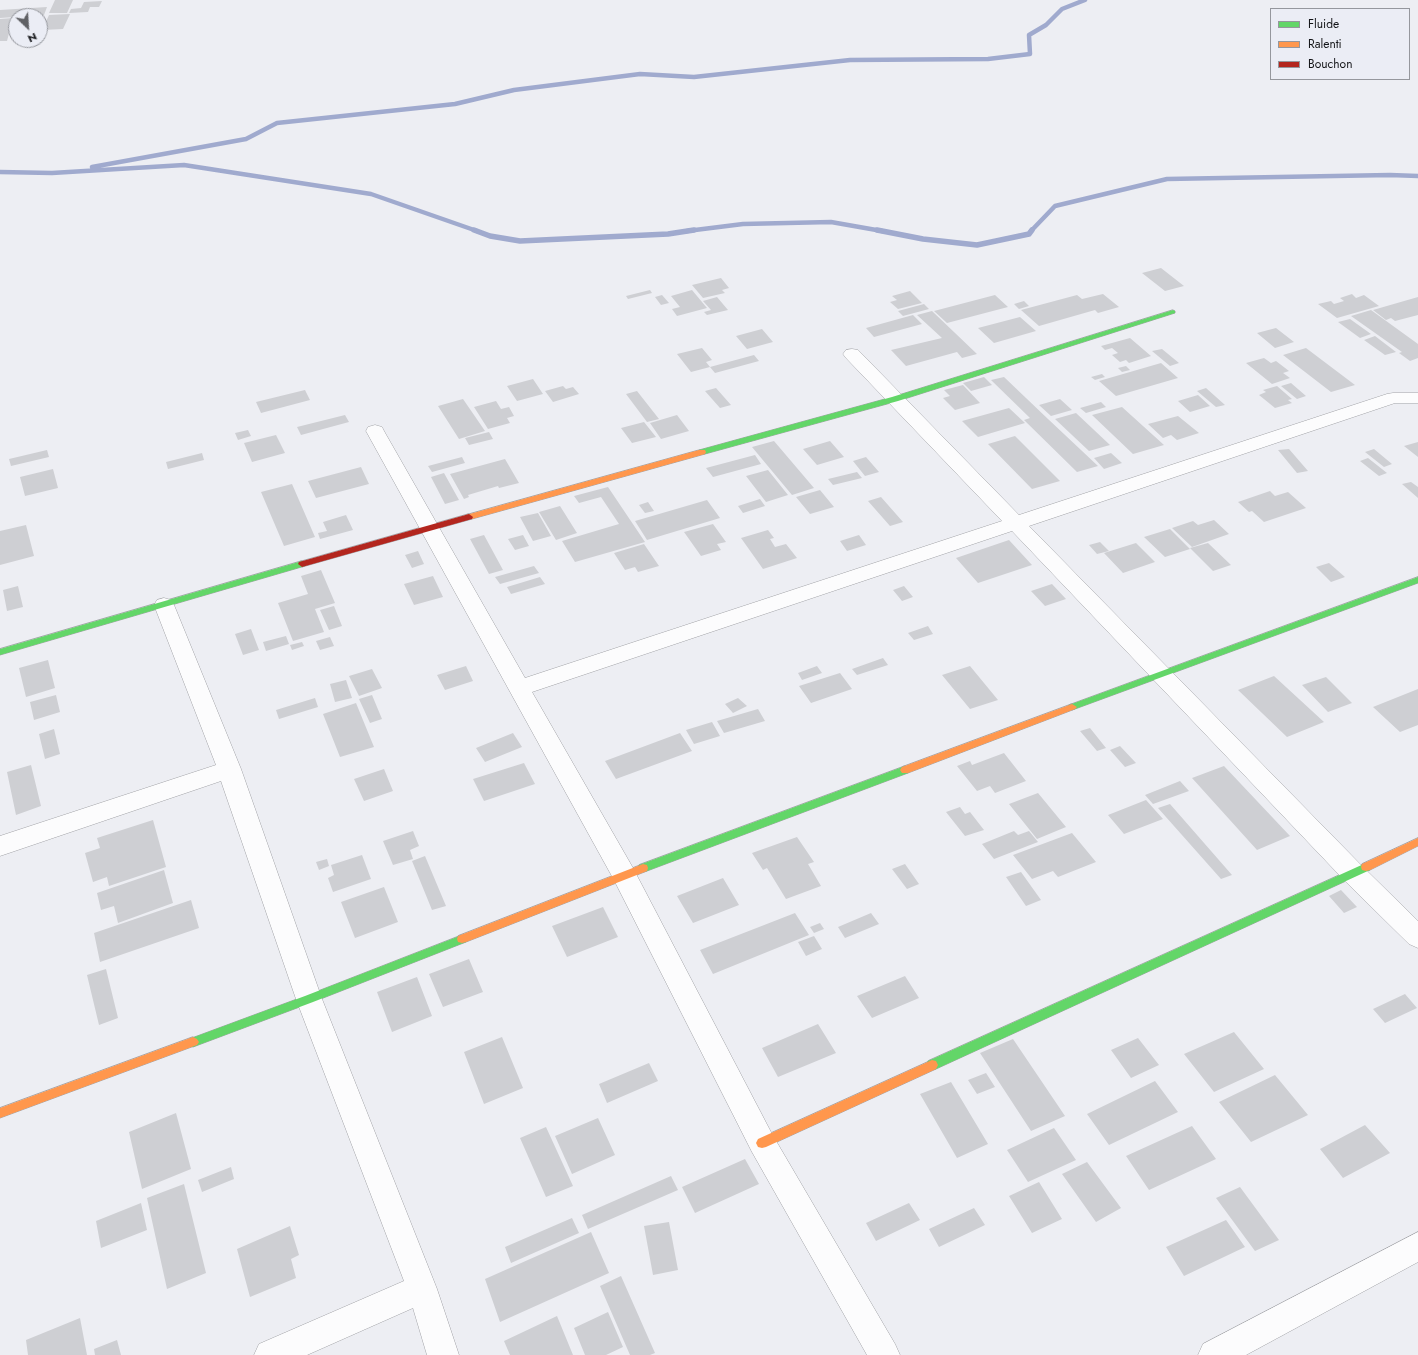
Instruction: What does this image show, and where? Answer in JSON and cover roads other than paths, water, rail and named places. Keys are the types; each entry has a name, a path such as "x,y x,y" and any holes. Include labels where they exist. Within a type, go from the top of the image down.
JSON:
{"street":[{"path":"0,652 428,528 895,399 1173,312"},
{"path":"852,354 1353,873 1418,937"},
{"path":"519,688 1393,398 1418,398"},
{"path":"375,431 428,528 624,875 762,1143 884,1355"},
{"path":"0,1113 309,999 624,875 1161,674 1418,580"},
{"path":"164,605 229,769 309,999 422,1290 443,1355"},
{"path":"0,846 229,769"},
{"path":"762,1143 1418,842"},
{"path":"1214,1355 1418,1246"},
{"path":"270,1355 422,1290"}],"waterway":[{"path":"92,167 246,139 277,123 455,104 514,90 640,74 694,77 850,60 988,59 1030,54 1029,35 1046,25 1062,9 1085,0"},
{"path":"0,172 52,173 184,165 371,194 477,231"},
{"path":"1031,231 1055,206 1167,179 1390,175 1418,176"},
{"path":"690,231 743,224 831,222 882,231"},
{"path":"474,230 490,236 520,241 668,234 690,231"},
{"path":"690,231 694,230"},
{"path":"877,230 923,239 977,245 1029,234 1032,230"}]}
